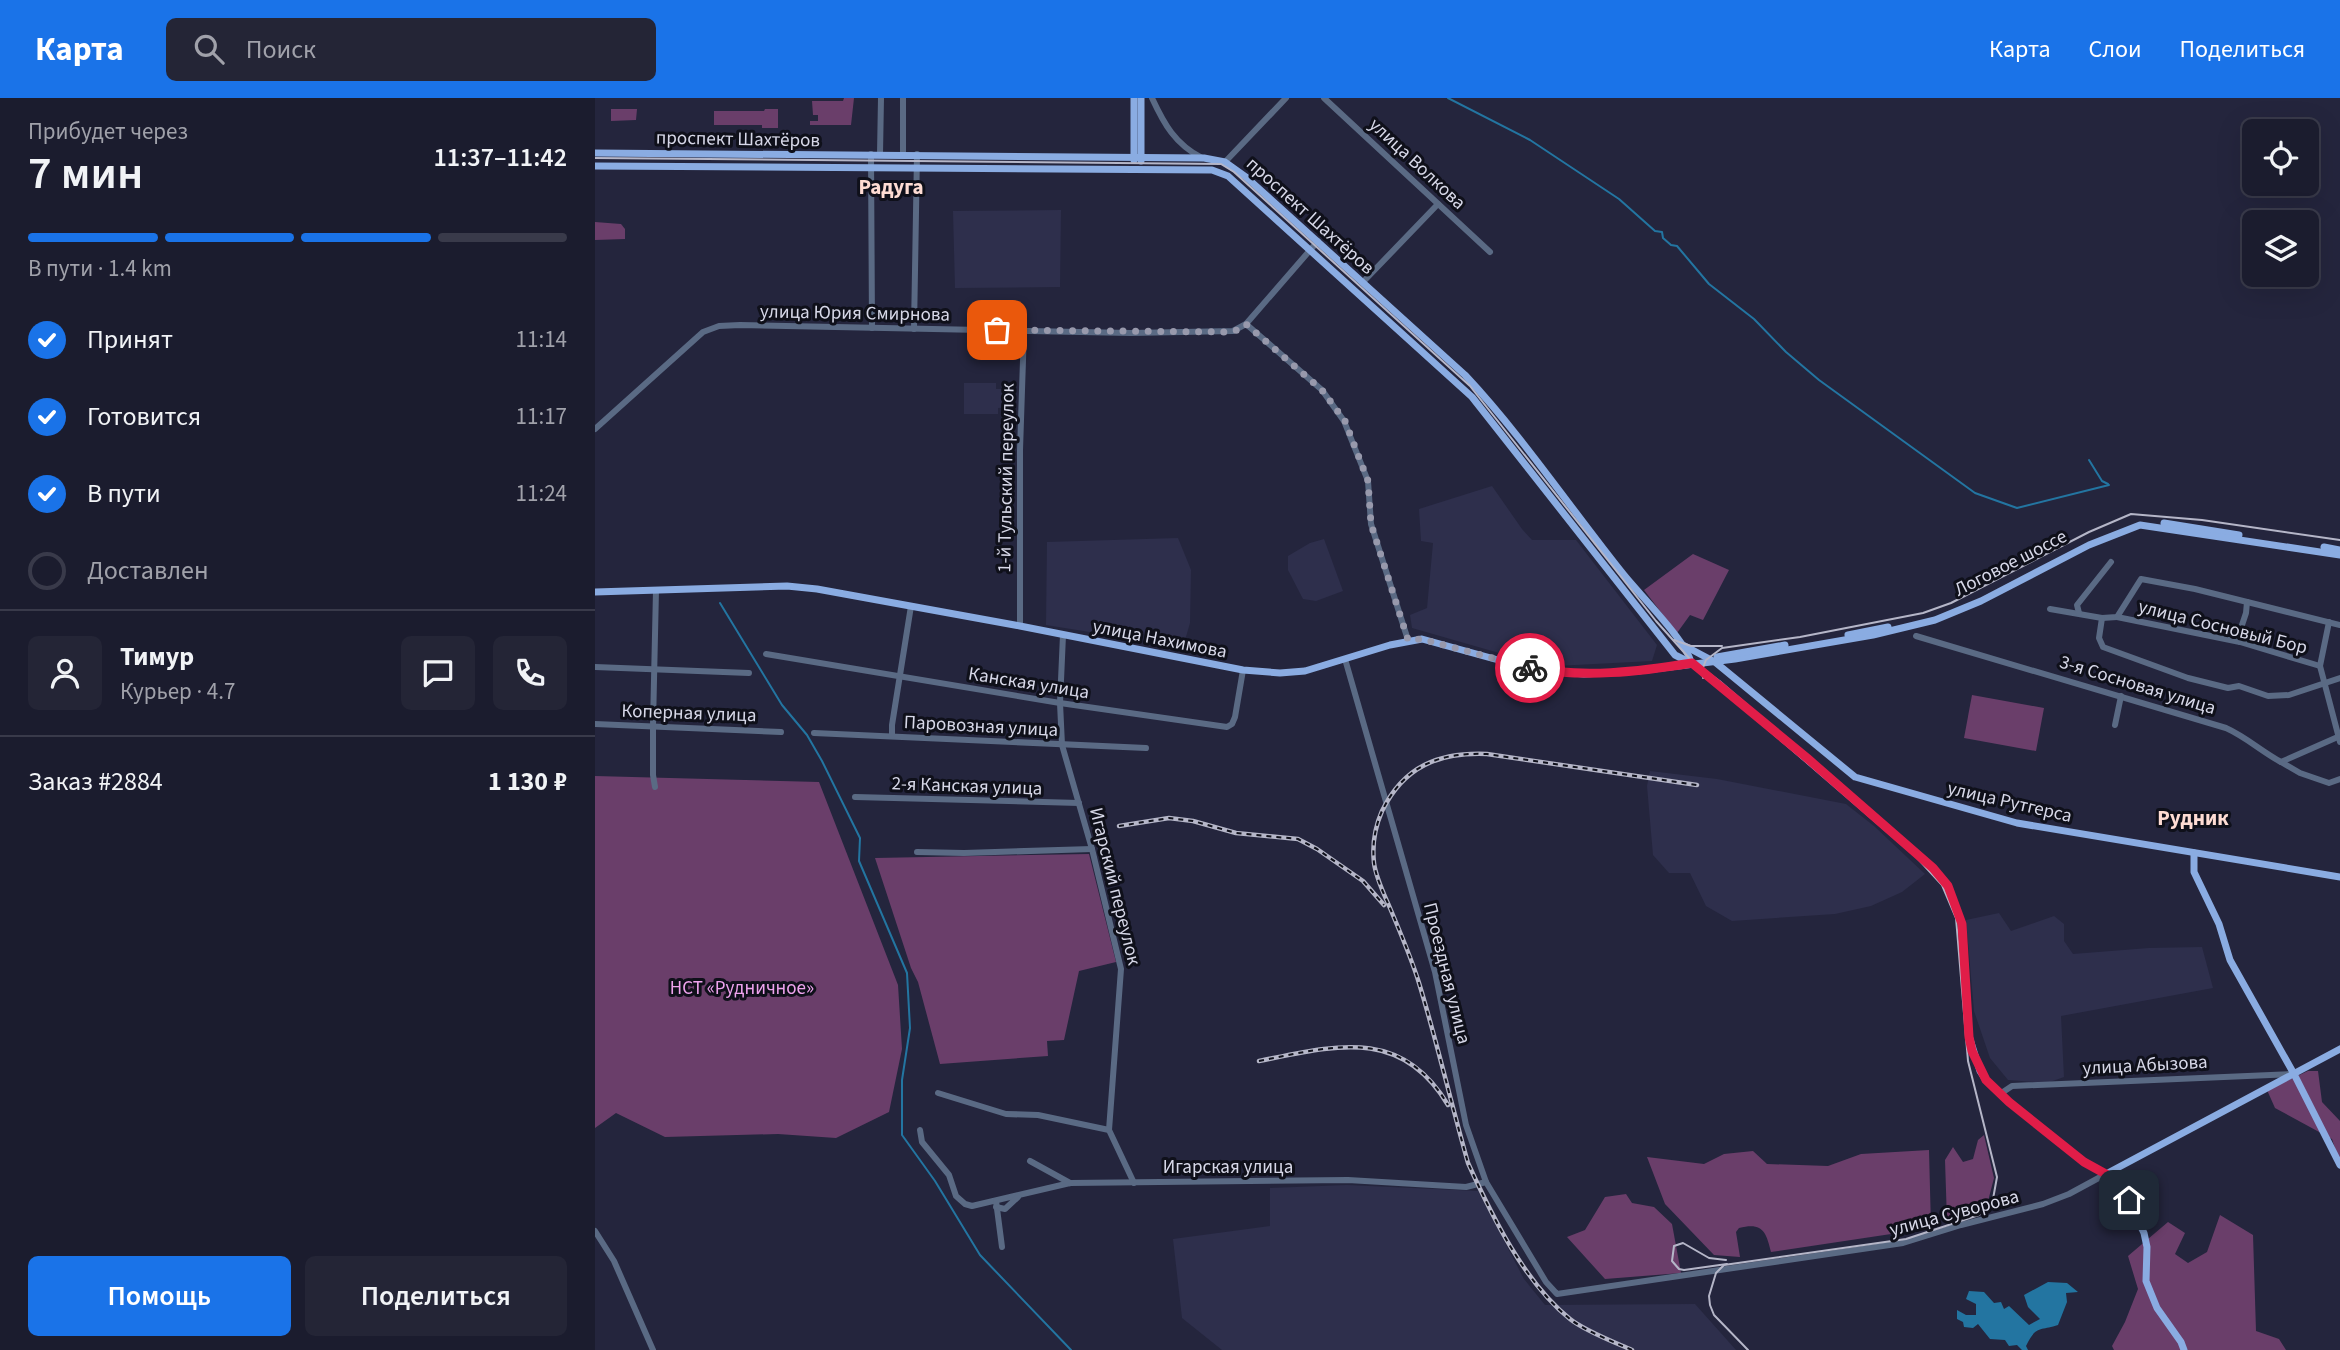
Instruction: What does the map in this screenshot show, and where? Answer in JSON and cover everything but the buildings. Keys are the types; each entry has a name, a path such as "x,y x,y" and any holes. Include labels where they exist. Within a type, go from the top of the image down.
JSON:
{"main road":[{"path":"1133,98 1137,169"},
{"path":"1137,159 1141,98"},
{"name":"проспект Шахтёров","path":"595,153 1203,158 1225,162 1239,171 1318,241 1479,390 1624,575 1683,645 1713,660"},
{"name":"проспект Шахтёров","path":"595,166 1137,169 1219,172 1233,181 1311,250 1472,397 1675,655 1692,663"},
{"name":"Логовое шоссе","path":"1713,660 1873,635 1935,620 1981,601 2089,545 2140,525 2340,552"},
{"name":"улица Нахимова","path":"595,592 787,586 1020,626 1243,670 1295,673 1408,640 1422,639 1520,666 1557,672 1607,673 1713,660"},
{"path":"1683,645 1692,663 1916,851 1948,886 1962,924 1972,1051 1986,1080 2084,1162 2120,1185"},
{"name":"улица Рутгерса","path":"1713,660 1848,773 1863,780 2017,823 2340,877"},
{"path":"1842,788 1848,773"},
{"path":"2194,853 2194,872 2219,924 2230,960 2294,1074 2340,1165"},
{"name":"улица Суворова","path":"2106,1174 2340,1049"},
{"path":"2124,1164 2119,1174 2120,1185 2144,1233 2147,1247 2146,1281 2157,1308 2184,1350"}],"street":[{"path":"880,98 880,154"},
{"path":"903,98 903,155"},
{"path":"1152,98 1172,135 1186,149 1203,158"},
{"path":"1225,162 1286,98"},
{"name":"улица Волкова","path":"1324,98 1490,252"},
{"path":"871,154 872,328"},
{"path":"914,329 917,154"},
{"path":"1363,282 1438,204"},
{"path":"1318,241 1246,324 1322,390 1345,421 1368,481 1371,524 1408,640"},
{"name":"улица Юрия Смирнова","path":"595,429 710,328 740,325 1131,332 1237,330 1246,324"},
{"name":"1-й Тульский переулок","path":"1020,626 1020,450 1024,330"},
{"path":"2079,613 2077,605 2111,562"},
{"path":"2117,617 2141,579 2340,625"},
{"path":"655,787 653,725 656,590"},
{"path":"2240,642 2238,637 2247,602"},
{"path":"892,736 911,606"},
{"name":"улица Сосновый Бор","path":"2050,609 2102,618 2117,617 2240,642 2320,666"},
{"path":"2102,618 2099,638 2103,647 2188,678 2228,688 2239,685 2268,696 2289,695 2340,678"},
{"path":"2281,762 2339,738 2320,666 2329,622"},
{"name":"Игарский переулок","path":"1063,635 1060,703 1062,745 1092,849 1121,969 1109,1130 1134,1183"},
{"name":"3-я Сосновая улица","path":"1916,636 2226,728 2245,737 2255,747 2300,773 2329,783 2340,779"},
{"name":"Канская улица","path":"766,654 1060,703 1227,727 1235,717 1243,670"},
{"name":"Проездная улица","path":"1345,659 1435,971 1466,1125 1486,1182 1546,1282"},
{"path":"595,667 749,673"},
{"path":"2115,725 2121,696"},
{"name":"Коперная улица","path":"595,724 781,732"},
{"name":"Паровозная улица","path":"814,733 1146,748"},
{"name":"2-я Канская улица","path":"855,797 1079,803"},
{"path":"917,852 1092,849"},
{"name":"улица Абызова","path":"2000,1094 2012,1086 2294,1074"},
{"path":"938,1093 1006,1114 1038,1115 1109,1130"},
{"name":"Игарская улица","path":"920,1130 922,1142 949,1175 956,1196 972,1206 996,1204 1070,1183 1347,1180 1466,1187 1486,1182"},
{"path":"1030,1161 1070,1183"},
{"name":"улица Суворова","path":"1546,1282 1557,1294 1564,1294 1903,1243 2043,1204 2069,1194 2106,1174"},
{"path":"996,1204 1002,1247"},
{"path":"595,1231 614,1261 653,1350"}],"shaded area":[{"path":"1061,210 1060,287 955,288 953,211"},
{"path":"964,383 996,383 996,389 1012,389 1013,407 998,408 998,414 964,414"},
{"path":"1492,486 1532,540 1576,540 1657,645 1652,661 1556,666 1527,661 1412,628 1410,615 1427,608 1433,543 1421,541 1419,509"},
{"path":"1178,538 1191,570 1190,623 1183,647 1046,625 1047,542"},
{"path":"1324,539 1343,591 1316,601 1303,599 1288,570 1288,556 1310,543"},
{"path":"1650,771 1717,779 1846,804 1874,826 1925,874 1902,892 1871,906 1835,914 1732,921 1706,906 1690,873 1669,873 1653,855 1647,786"},
{"path":"1999,913 2011,931 2054,916 2064,924 2064,941 2073,954 2202,947 2213,988 2061,1016 2064,1077 2047,1083 2008,1080 1990,1058 1974,1011 1966,920"},
{"path":"1347,1185 1478,1191 1524,1279 1545,1305 1695,1304 1736,1350 1222,1350 1182,1318 1173,1239 1270,1226 1270,1188"},
{"path":"2048,1282 2067,1283 2078,1292 2066,1293 2067,1302 2058,1325 2036,1332 2026,1346 2028,1350 2022,1350 2017,1345 2009,1346 2005,1340 1990,1339 1978,1324 1973,1328 1964,1327 1963,1322 1957,1319 1957,1310 1966,1315 1976,1315 1976,1304 1966,1299 1969,1291 1984,1292 1994,1303 2001,1302 2004,1309 2009,1306 2029,1325 2040,1319 2028,1307 2024,1295"}],"green space":[{"path":"844,98 854,98 851,125 810,125 810,121 818,121 818,115 813,115 812,101 843,101"},
{"path":"611,109 637,109 636,120 611,121"},
{"path":"778,109 778,128 762,128 762,125 714,125 714,111"},
{"path":"595,222 621,224 625,229 625,239 595,240"},
{"path":"1693,554 1729,570 1703,620 1690,615 1677,633 1644,590"},
{"path":"1972,695 2044,708 2036,751 1964,738"},
{"name":"НСТ «Рудничное»","path":"595,776 819,782 898,985 902,1049 889,1112 836,1138 778,1134 665,1137 616,1113 595,1128"},
{"path":"1089,854 1116,962 1079,971 1064,1040 1047,1041 1048,1056 940,1064 918,982 875,858"},
{"path":"2308,1071 2318,1071 2322,1102 2340,1121 2340,1164 2332,1139 2275,1108 2267,1090"},
{"path":"1984,1135 1994,1178 1987,1205 1968,1216 1947,1221 1945,1160 1953,1147 1963,1162 1973,1159 1978,1140"},
{"path":"1929,1150 1931,1228 1771,1252 1762,1230 1747,1226 1736,1232 1740,1257 1714,1255 1665,1204 1647,1157 1704,1164 1724,1154 1753,1151 1767,1164 1828,1166 1861,1154"},
{"path":"1626,1194 1632,1203 1654,1207 1672,1224 1681,1273 1605,1279 1567,1237 1585,1230 1605,1197"},
{"path":"2220,1215 2253,1235 2256,1331 2279,1339 2286,1350 2114,1350 2112,1346 2138,1289 2128,1256 2168,1222 2185,1233 2175,1254 2188,1263 2207,1252"}],"waterway":[{"path":"1448,98 1530,140 1619,199 1655,231 1662,232 1663,238 1671,245 1677,246 1709,284 1754,319 1786,352 1819,380 1975,493 2017,508 2109,485"},
{"path":"2089,460 2102,481 2108,484"},
{"path":"720,603 782,705 807,735 822,761 860,838 859,861 907,973 910,1028 902,1080 902,1135 935,1181 980,1255 1071,1350"}],"tram line":[{"path":"595,158 1221,164 1234,172 1470,386 1656,621 1706,677 1907,847 1942,885 1956,918 1968,1061 1997,1177 1993,1199 1979,1215 1906,1239 1724,1265 1716,1273 1709,1296 1710,1305 1714,1315 1748,1350"},
{"path":"1703,678 1702,670 1706,660 1722,648 1800,637 1923,613 1951,603 2089,532 2131,514 2202,520 2340,540"},
{"path":"1674,640 1691,646 1722,646"},
{"path":"1726,1260 1709,1258 1683,1243 1674,1246 1672,1261 1679,1269 1684,1270 1727,1264"}],"railway":[{"path":"1632,1350 1583,1328 1553,1304 1524,1267 1488,1205 1468,1163 1416,973 1377,874 1374,843 1382,811 1401,783 1425,765 1453,756 1487,754 1697,785"},
{"path":"1119,826 1169,818 1193,821 1236,833 1298,839 1363,881 1384,905"},
{"path":"1259,1061 1339,1048 1387,1052 1409,1063 1429,1080 1448,1105"}],"way so far":[{"path":"997,330 1227,332 1246,324 1322,390 1345,421 1368,481 1371,524 1408,640 1422,639 1530,668"}],"district":[{"name":"Радуга","path":"891,187"},
{"name":"Рудник","path":"2193,818"}],"route":[{"path":"1530,668 1584,674 1638,671 1692,663 1916,851 1948,886 1959,913 1962,924 1969,1037 1980,1071 2009,1102 2084,1162 2113,1178 2129,1200"}]}
